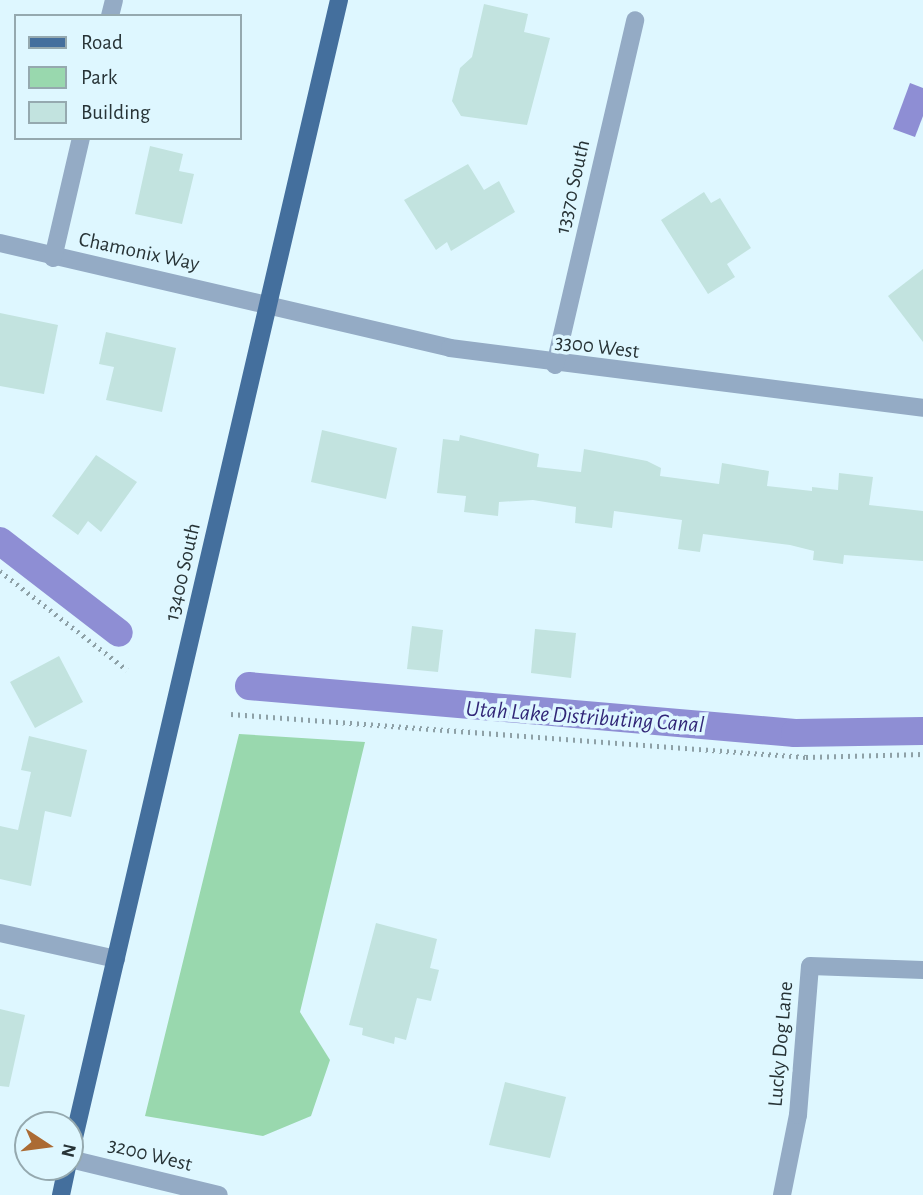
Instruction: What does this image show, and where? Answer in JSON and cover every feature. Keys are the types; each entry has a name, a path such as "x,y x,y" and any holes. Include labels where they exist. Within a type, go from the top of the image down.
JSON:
{"main road":[{"name":"13400 South","path":"81,1111 339,0"}],"street":[{"name":"13370 South","path":"555,365 635,20"},
{"path":"53,258 81,140"},
{"name":"Chamonix Way","path":"0,243 53,258 270,304"},
{"name":"3300 West","path":"270,304 436,345 555,365 923,408"},
{"path":"0,933 116,959"},
{"name":"Lucky Dog Lane","path":"782,1195 798,1115 810,966 923,970"},
{"name":"3200 West","path":"84,1161 219,1195"}],"path":[{"path":"0,571 127,670"},
{"path":"231,714 806,757 923,754"}],"green space":[{"path":"239,734 365,742 300,1012 330,1060 311,1116 263,1136 145,1116"}],"water":[{"path":"910,83 923,88 923,116 915,137 893,129"}],"building":[{"path":"484,4 528,14 524,32 550,38 527,125 461,116 452,101 460,68 472,57"},
{"path":"150,146 183,154 179,171 194,174 182,224 135,214"},
{"path":"468,164 484,190 499,181 515,212 451,251 447,242 436,250 404,200"},
{"path":"704,192 711,203 720,198 751,248 727,264 735,277 708,294 661,220"},
{"path":"923,269 923,342 888,296"},
{"path":"0,313 58,325 44,394 0,386"},
{"path":"106,332 176,348 162,412 106,400 114,367 99,364"},
{"path":"322,430 397,448 386,499 311,482"},
{"path":"460,435 539,454 537,467 581,472 584,449 647,461 661,468 660,476 719,484 722,463 769,471 767,486 812,491 812,487 838,490 839,473 873,477 869,505 923,511 923,561 844,555 843,564 813,560 814,551 790,545 703,534 700,552 678,549 682,520 614,511 612,528 575,523 576,507 533,500 499,502 498,516 464,512 466,496 437,493 443,439 459,441"},
{"path":"96,455 137,482 101,532 88,521 78,535 52,516"},
{"path":"412,626 443,630 438,672 407,669"},
{"path":"535,629 576,633 571,678 531,673"},
{"path":"59,656 83,702 35,728 10,682"},
{"path":"29,736 87,750 71,817 45,811 31,886 0,879 0,826 18,830 31,772 21,770"},
{"path":"376,923 437,939 430,968 439,970 431,1001 417,998 406,1040 395,1037 394,1044 362,1035 363,1028 349,1025"},
{"path":"0,1009 25,1015 9,1087 0,1086"},
{"path":"505,1082 566,1097 550,1158 489,1145"}],"waterway":[{"name":"Utah Lake Distributing Canal","path":"0,541 119,633"},
{"name":"Utah Lake Distributing Canal","path":"249,686 795,733 923,731"}]}
